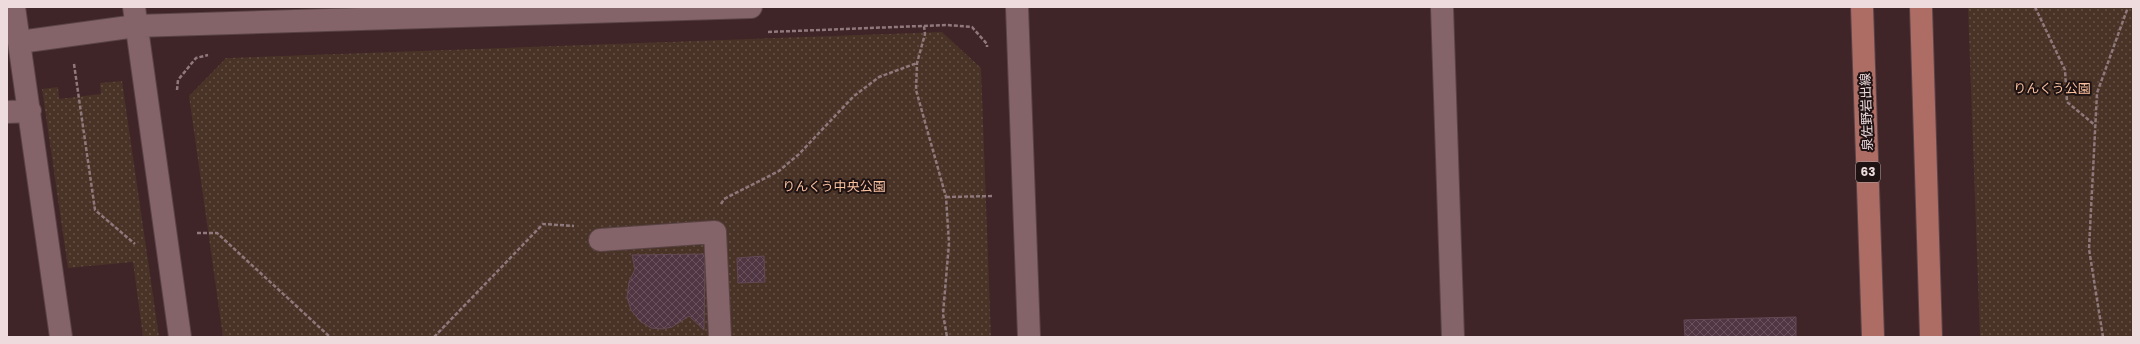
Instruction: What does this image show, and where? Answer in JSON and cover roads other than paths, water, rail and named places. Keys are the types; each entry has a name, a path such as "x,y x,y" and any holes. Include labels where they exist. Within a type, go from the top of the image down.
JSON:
{"main road":[{"name":"泉佐野岩出線","path":"1862,7 1873,337"},
{"path":"1921,7 1931,337"}],"street":[{"path":"14,7 61,337"},
{"path":"20,42 135,16 750,7"},
{"path":"1017,7 1029,337"},
{"path":"1442,7 1453,337"},
{"path":"135,16 180,337"},
{"path":"7,112 30,111"},
{"path":"600,240 715,232 720,337"}],"park label":[{"name":"りんくう公園","path":"2052,88"},
{"name":"りんくう中央公園","path":"834,186"}]}
